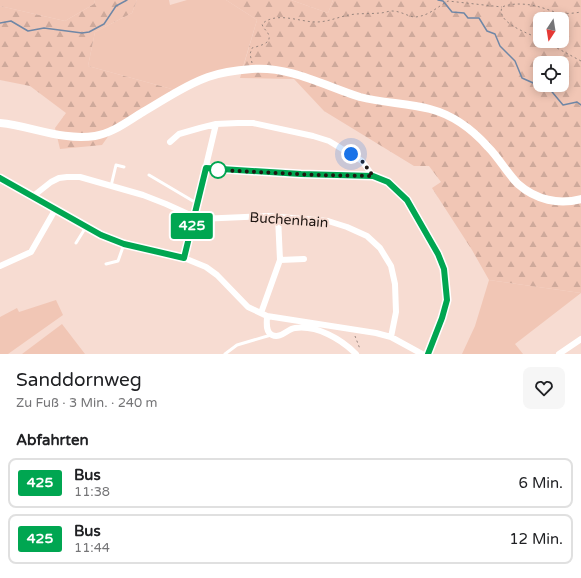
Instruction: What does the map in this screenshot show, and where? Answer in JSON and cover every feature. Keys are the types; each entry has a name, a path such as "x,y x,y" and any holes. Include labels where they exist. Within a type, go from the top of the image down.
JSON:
{"main road":[{"path":"0,124 24,127 59,135 77,137 95,136 112,131 179,91 208,77 254,69 283,71 362,97 418,106 443,113 472,131 488,147 518,184 530,192 540,197 563,202 581,199"}],"street":[{"path":"170,142 179,134 216,124 253,124 313,136 329,141 362,161 373,176"},
{"path":"184,258 216,124"},
{"path":"206,168 301,174 373,176 388,182 407,200 438,254 444,269 447,300 442,318 428,354"},
{"path":"32,197 51,182 67,177 80,177 166,204 194,218"},
{"path":"0,178 101,235 124,244 184,258 200,264 213,271 248,307 264,314 376,333 391,337 422,354"},
{"path":"0,266 31,252 55,210"},
{"name":"Buchenhain","path":"194,218 268,216 328,221 367,236 380,248 390,266 395,284 396,312 391,337"},
{"path":"278,217 280,260 264,314 268,332 275,336 281,335 293,328 304,328 331,336 356,354"},
{"path":"280,260 304,259"},
{"path":"559,354 581,339"}],"lane":[{"path":"111,186 116,165 124,167"},
{"path":"149,175 198,204"},
{"path":"76,243 86,227"},
{"path":"106,264 118,261 124,244"},
{"path":"225,354 237,345 271,335"}],"path":[{"path":"254,69 250,54 252,48 266,43 269,36 262,24 267,21 281,18 295,18 314,22 323,22 350,14 379,14 392,11 402,12 413,17 425,15 448,1 502,7 507,5 527,5 563,14 581,12"},
{"path":"502,7 500,12 502,18 513,26 533,36"},
{"path":"557,48 581,61"},
{"path":"352,330 362,354"}],"green space":[{"path":"0,0 95,0 94,4 65,21 0,6"},
{"path":"95,0 137,0 132,13 95,32 88,66 179,91 112,131 102,145 60,149 55,128 66,113 30,86 0,80 0,6 65,21 94,4"},
{"path":"137,0 169,0 170,5 187,0 226,0 257,20 242,70 225,73 179,91 88,66 95,32 132,13"},
{"path":"226,0 291,0 328,13 333,0 581,0 581,293 489,280 472,250 432,188 441,182 429,166 414,166 324,111 294,79 240,78 257,20"},
{"path":"291,0 333,0 328,13"},
{"path":"489,280 581,293 515,344 523,354 462,354 475,326"},
{"path":"56,300 63,315 8,354 0,354 0,317 17,308 19,312"},
{"path":"62,324 85,354 22,354"}],"waterway":[{"path":"0,23 11,21 28,31 44,28 82,33 89,32 104,24 116,6 127,0"},
{"path":"438,0 443,1 452,12 464,13 468,18 479,18 487,31 495,34 500,46 515,61 522,78 540,86 548,87 563,105 577,102 581,105"}],"bus line":[{"name":"425","path":"0,178 101,235 124,244 184,258 206,168 218,170 301,174 373,176 388,182 407,200 438,254 444,269 447,300 442,318 428,354"}],"route":[{"path":"218,170 316,175 373,176 362,161 351,154"}]}
